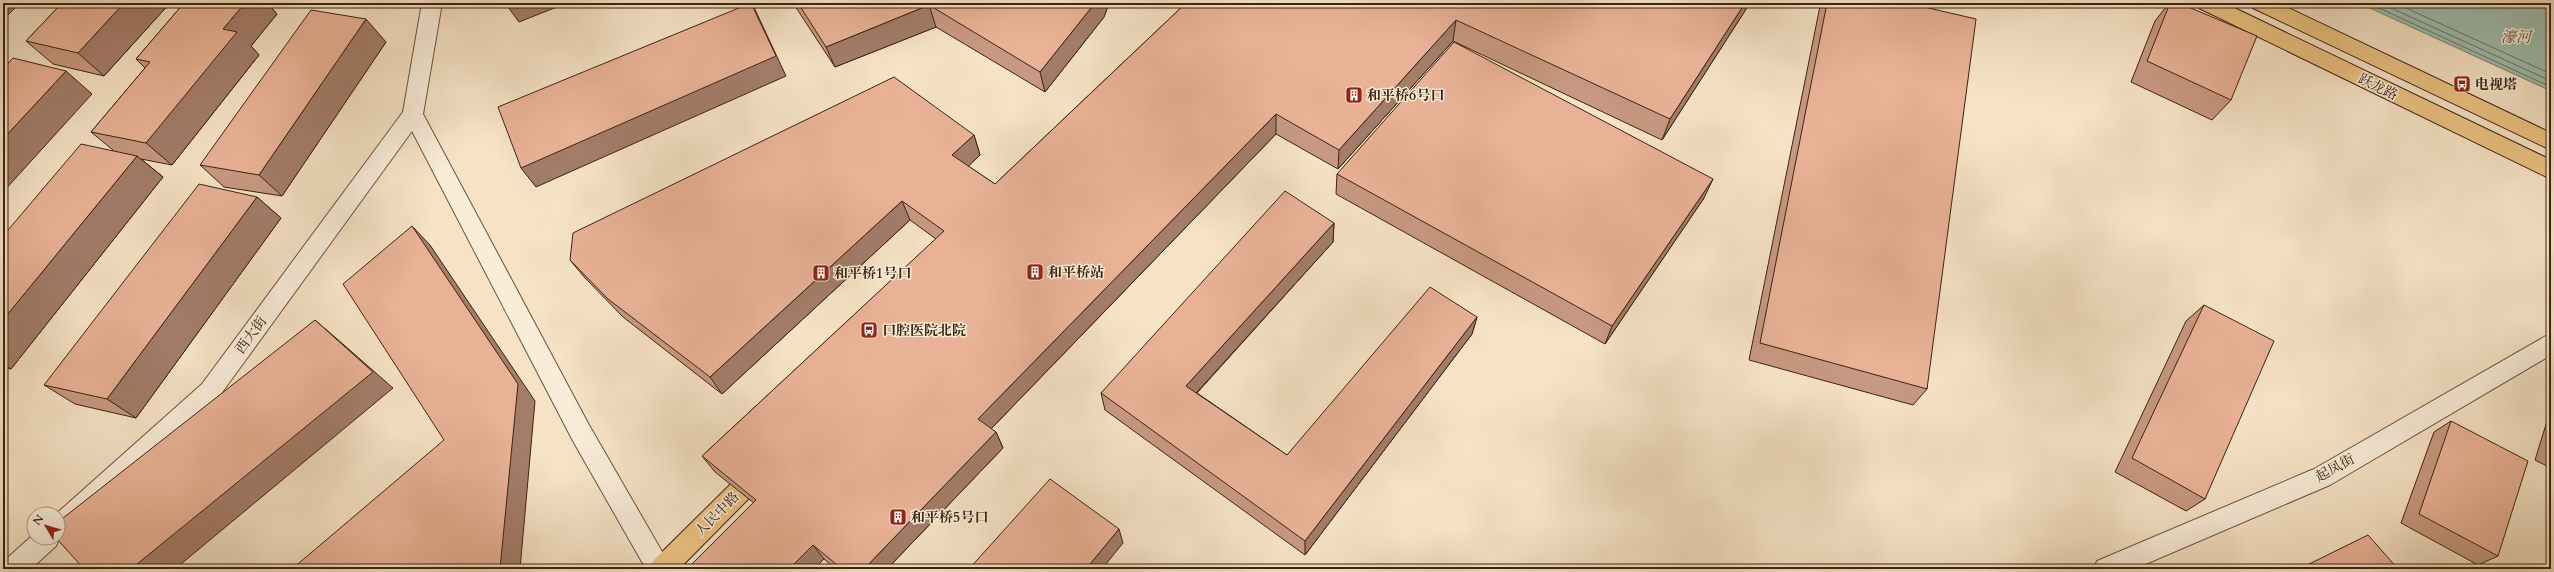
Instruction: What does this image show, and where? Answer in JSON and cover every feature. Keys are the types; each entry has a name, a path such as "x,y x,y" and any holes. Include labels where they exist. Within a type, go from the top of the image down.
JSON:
{"main road":[{"name":"跃龙路","path":"2206,3 2551,170"},
{"name":"跃龙路","path":"2260,3 2551,142"},
{"name":"人民中路","path":"661,569 775,456"}],"street":[{"path":"432,3 413,114 581,433 661,569"},
{"name":"西大街","path":"66,521 210,391 413,114"},
{"name":"起凤街","path":"2106,569 2322,477 2551,342"},
{"path":"13,569 38,546"}],"water":[{"name":"濠河","path":"2359,3 2551,3 2551,91"}],"building":[{"path":"62,3 124,3 78,53 26,41"},
{"path":"184,3 245,3 223,29 237,32 146,143 91,132 150,62 136,59"},
{"path":"751,3 776,56 521,168 498,107"},
{"path":"798,3 1095,3 1040,72 929,5 826,47"},
{"name":"和平桥站","path":"1186,3 1745,3 1670,119 1456,20 1339,150 1276,114 978,419 996,432 864,569 842,569 813,545 789,569 687,569 756,500 702,456 944,231 902,201 710,377 608,299 570,260 573,233 894,77 974,135 952,155 995,184"},
{"path":"1827,3 1907,3 1976,19 1927,389 1760,343"},
{"path":"2170,3 2179,3 2257,36 2231,100 2147,61"},
{"path":"311,10 366,19 259,175 200,165"},
{"path":"1454,42 1713,179 1612,326 1337,174"},
{"path":"13,58 66,71 3,139 3,69"},
{"path":"81,144 137,156 3,320 3,236"},
{"path":"199,184 257,197 107,399 44,385"},
{"path":"1285,191 1334,223 1186,386 1287,455 1430,287 1477,317 1305,541 1101,393"},
{"path":"412,226 518,384 500,569 292,569 444,440 343,284"},
{"path":"2204,305 2274,341 2205,499 2132,458"},
{"path":"315,320 373,372 131,569 84,569 63,546 66,546 66,516"},
{"path":"2451,421 2528,461 2498,556 2419,514"},
{"path":"1050,479 1119,529 1086,569 969,569"},
{"path":"2368,535 2398,569 2299,569"}],"place":[{"name":"电视塔","path":"2462,84"},
{"name":"和平桥6号口","path":"1354,95"},
{"name":"和平桥站","path":"1035,272"},
{"name":"和平桥1号口","path":"821,273"},
{"name":"口腔医院北院","path":"869,330"},
{"name":"和平桥5号口","path":"898,517"}]}
